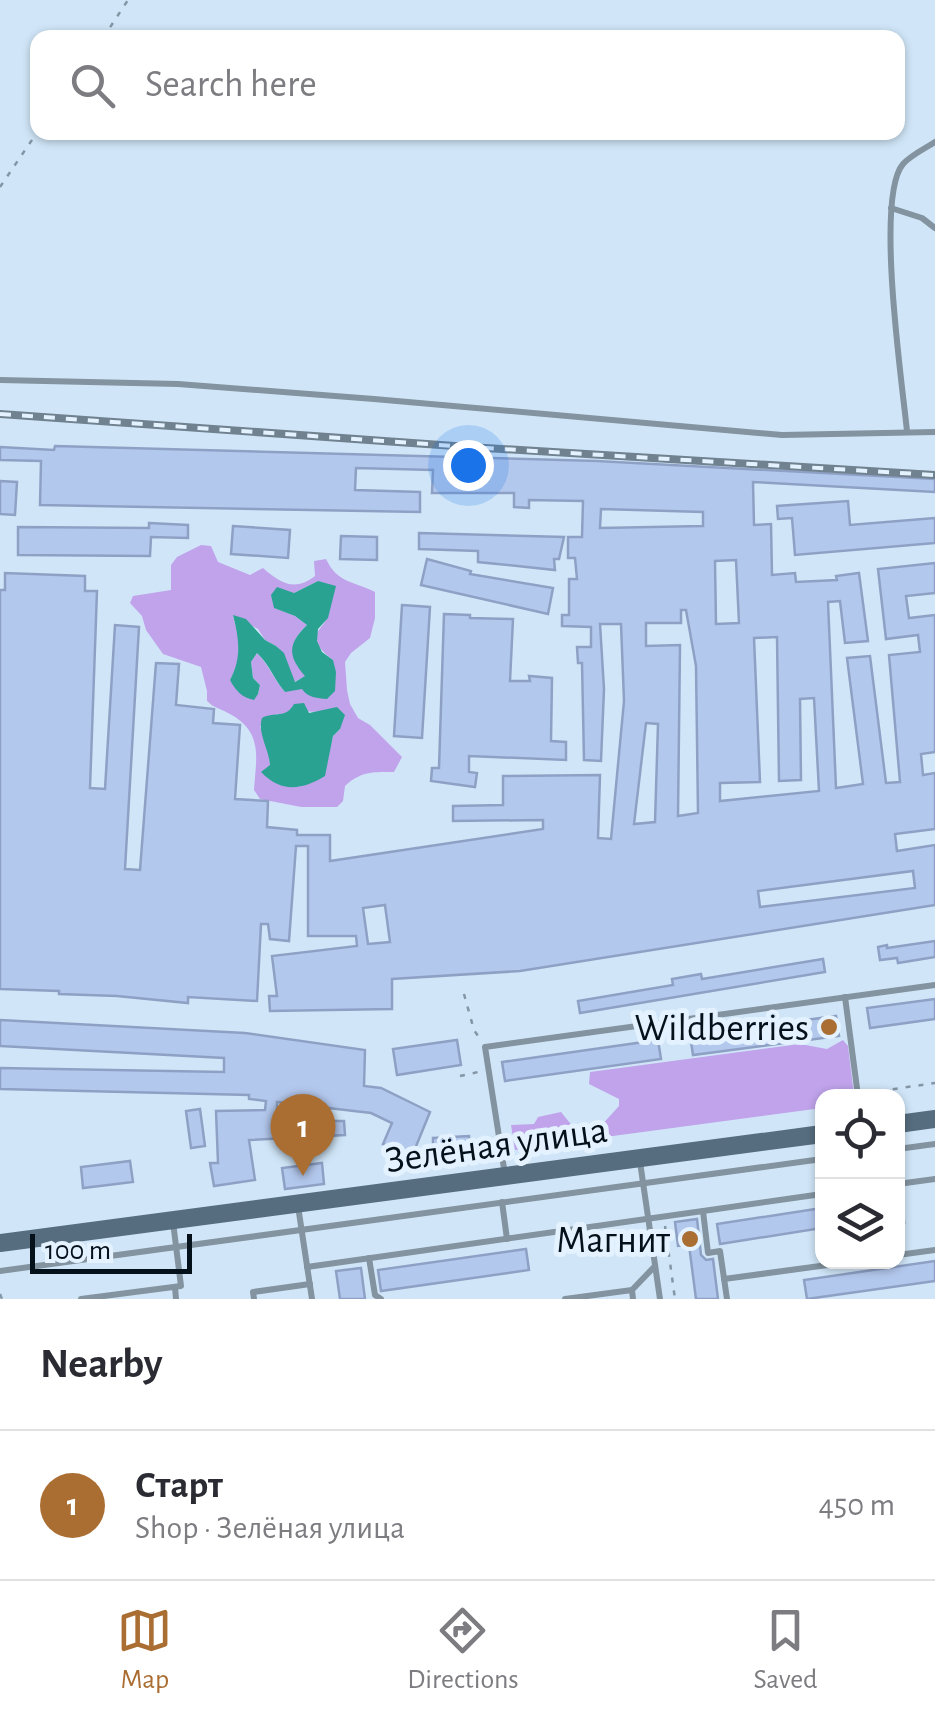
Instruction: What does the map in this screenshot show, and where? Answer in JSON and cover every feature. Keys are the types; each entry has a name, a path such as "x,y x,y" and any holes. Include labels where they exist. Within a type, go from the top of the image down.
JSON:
{"main road":[{"path":"905,1123 935,1119"},
{"name":"Зелёная улица","path":"0,1244 815,1135"}],"lane":[{"path":"907,431 890,260 890,208 902,165 935,142"},
{"path":"890,208 922,218 935,228"},
{"path":"0,380 217,387 782,435 935,432"},
{"path":"505,1176 485,1047 935,985"},
{"path":"845,997 857,1089"},
{"path":"905,1148 935,1144"},
{"path":"640,1158 660,1299"},
{"path":"0,1271 815,1160"},
{"path":"905,1183 935,1179"},
{"path":"308,1267 815,1195"},
{"path":"502,1202 507,1239"},
{"path":"298,1204 312,1299"},
{"path":"703,1211 708,1252 720,1251 727,1299"},
{"path":"80,1299 181,1286 173,1220"},
{"path":"905,1254 935,1250"},
{"path":"368,1258 375,1295 381,1299"},
{"path":"565,1299 633,1294 655,1266"},
{"path":"724,1279 815,1267"},
{"path":"254,1299 253,1292 310,1284"},
{"path":"174,1286 176,1299"}],"path":[{"path":"108,30 128,0"},
{"path":"0,187 32,140"},
{"path":"464,994 474,1030 485,1047"},
{"path":"460,1076 488,1070"},
{"path":"903,1089 935,1084"},
{"path":"663,1217 675,1299"}],"shaded area":[{"path":"201,545 211,546 218,562 250,575 263,568 294,584 315,576 314,561 326,559 341,578 375,592 370,638 345,662 347,690 358,718 402,757 394,772 356,777 345,786 343,801 337,807 301,807 260,799 254,790 255,746 248,728 207,701 201,667 163,654 146,630 142,616 130,603 133,596 171,590 171,565 177,557","holes":["318,581 329,612 316,636 317,643 333,660 285,692 257,653 251,662 253,678 260,685 253,699 230,680 239,648 233,616 258,629 265,640 283,653 294,682 306,676 293,650 307,625 275,608","325,710 340,729 333,736 324,776 270,765 260,726 277,714"]},
{"path":"318,581 336,586 317,641 322,652 333,660 335,691 327,699 310,696 302,689 285,692 257,653 251,662 253,678 260,685 258,694 254,700 242,695 230,680 238,648 233,615 246,619 284,653 295,682 305,676 295,662 293,644 307,625 274,608 271,595 277,587 294,593"},
{"path":"304,703 309,713 337,707 345,715 333,736 325,776 300,786 284,786 261,772 270,765 262,718"},
{"path":"843,1040 848,1046 853,1089 815,1089 815,1109 598,1138 599,1128 619,1106 619,1099 589,1084 590,1072 800,1044 827,1049"},
{"path":"561,1112 574,1128 585,1126 596,1139 515,1150 511,1125 534,1124 538,1117"}],"building":[{"path":"55,446 597,461 935,479 935,492 753,482 754,525 771,524 772,575 795,573 796,582 837,580 836,576 859,573 868,641 845,643 840,601 828,602 836,788 863,784 847,658 870,656 886,783 900,782 889,655 920,652 918,635 886,639 878,569 935,563 935,593 906,596 909,618 935,615 935,752 921,754 923,775 935,773 935,829 895,834 897,851 935,845 935,905 520,971 392,979 392,1009 270,1011 269,996 277,996 272,956 357,946 356,936 308,936 308,846 296,846 289,941 270,939 268,924 261,924 257,1001 188,997 188,1003 0,989 0,590 5,590 5,573 85,576 85,591 97,591 90,788 105,789 115,625 139,627 125,869 140,870 156,663 179,664 176,705 214,709 213,723 240,725 235,799 268,801 267,827 297,830 297,835 330,835 330,861 543,829 543,820 453,821 453,806 503,805 503,776 600,775 598,838 611,839 624,701 621,624 600,624 604,689 601,761 584,760 582,663 578,663 577,647 591,647 591,627 562,626 562,615 569,615 569,579 577,579 575,558 568,558 568,537 582,537 583,501 529,500 529,508 514,507 514,493 432,493 433,470 356,468 355,490 420,492 420,512 40,505 41,461 0,460 0,447 54,450","holes":["601,509 703,512 703,526 600,528","736,560 739,623 716,624 715,561","681,610 686,610 696,666 698,813 678,816 680,645 646,646 646,623 681,623","777,637 779,781 801,780 800,699 814,698 819,791 720,801 720,783 760,782 754,638","646,723 658,724 655,822 634,824","913,871 915,888 760,907 758,891","385,905 390,942 368,944 363,908"]},
{"path":"0,481 17,482 15,515 0,514"},
{"path":"848,501 850,525 935,518 935,543 795,555 792,518 778,519 777,506"},
{"path":"149,523 188,525 188,538 151,537 150,556 18,555 18,527 149,528"},
{"path":"233,526 290,530 288,558 231,554"},
{"path":"419,533 564,537 559,559 554,559 555,570 478,562 478,551 419,549"},
{"path":"341,536 377,537 377,560 340,559"},
{"path":"427,559 471,571 470,574 553,588 548,614 421,585"},
{"path":"402,605 430,607 422,738 394,736"},
{"path":"444,614 513,619 510,681 530,681 529,676 552,678 551,741 566,742 566,760 469,756 469,772 477,773 475,787 431,781 432,768 439,768"},
{"path":"935,941 935,957 898,963 897,958 880,960 878,947"},
{"path":"823,959 825,972 580,1013 578,1001 673,985 672,979 701,974 702,979"},
{"path":"935,999 935,1019 870,1028 867,1008"},
{"path":"836,1016 839,1036 693,1055 690,1035"},
{"path":"0,1020 245,1033 365,1050 364,1086 381,1088 430,1112 412,1156 383,1144 392,1123 371,1113 277,1102 277,1121 344,1121 345,1135 249,1140 255,1180 214,1186 210,1163 218,1163 216,1111 265,1110 266,1101 249,1099 249,1095 0,1089 0,1068 224,1072 224,1058 0,1046"},
{"path":"457,1040 461,1065 397,1075 393,1049"},
{"path":"658,1040 661,1059 505,1081 502,1062"},
{"path":"200,1109 205,1146 191,1148 186,1111"},
{"path":"469,1136 470,1152 433,1153 433,1138"},
{"path":"130,1161 133,1182 83,1188 81,1167"},
{"path":"322,1163 324,1184 285,1189 282,1168"},
{"path":"815,1209 815,1229 720,1244 717,1224"},
{"path":"697,1219 701,1255 706,1260 713,1259 718,1299 696,1299 689,1245 678,1246 675,1222"},
{"path":"526,1249 529,1270 381,1291 378,1270"},
{"path":"935,1261 935,1281 807,1299 804,1280 905,1269 905,1265"},
{"path":"361,1268 365,1299 340,1299 336,1271"}],"railway":[{"path":"0,414 935,475"}],"place":[{"name":"Wildberries","path":"829,1027"},
{"name":"Старт","path":"303,1176"},
{"name":"Магнит","path":"690,1239"}]}
